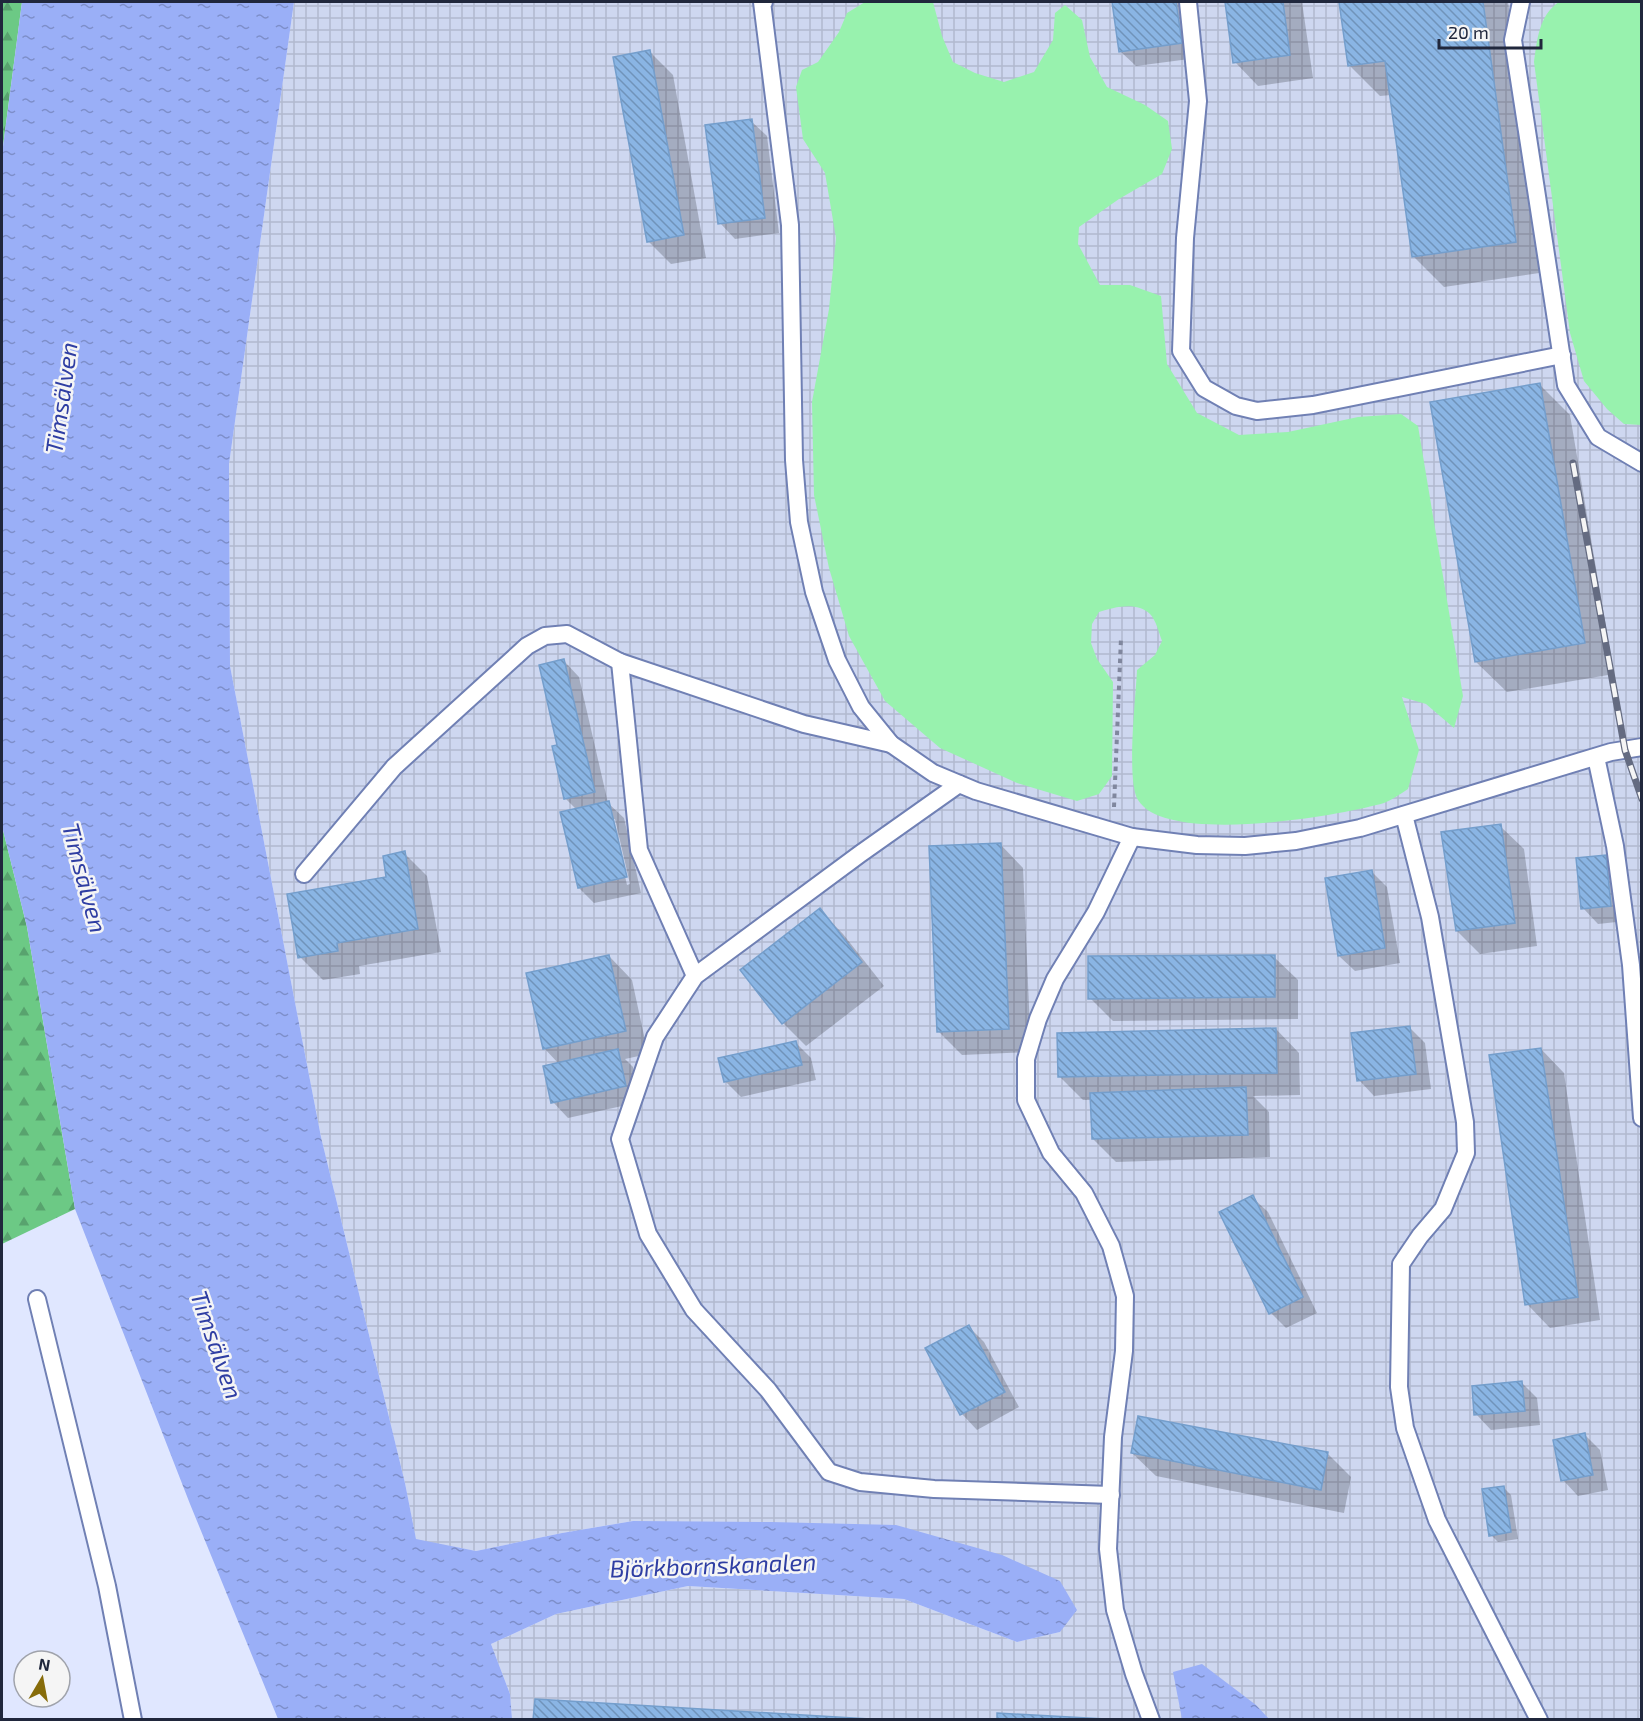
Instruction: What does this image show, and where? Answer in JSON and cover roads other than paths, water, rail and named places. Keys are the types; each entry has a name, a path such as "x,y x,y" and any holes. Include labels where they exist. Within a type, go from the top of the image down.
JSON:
{"lane":[{"path":"762,2 790,225 794,460 799,522 814,592 837,660 861,707 891,744 933,773 976,791 1132,837 1197,845 1245,846 1296,841 1360,828 1596,757 1641,747"},
{"path":"1188,2 1198,101 1185,238 1181,351 1204,388 1236,406 1257,411 1313,405 1562,355"},
{"path":"1521,2 1513,40 1566,385 1598,437 1641,463"},
{"path":"304,874 394,767 527,646 545,636 567,634 620,662 804,724 891,744"},
{"path":"620,662 639,850 694,976"},
{"path":"1596,757 1615,846 1631,965 1641,1118"},
{"path":"959,784 694,976 655,1037 620,1139 648,1234 694,1310 768,1389 829,1472 860,1482 934,1489 1111,1495"},
{"path":"1404,815 1430,917 1465,1122 1466,1153 1443,1209 1401,1263 1399,1387 1405,1428 1437,1520 1539,1719"},
{"path":"1132,837 1096,912 1055,979 1038,1019 1026,1059 1026,1100 1051,1153 1084,1193 1095,1214 1111,1246 1125,1296 1124,1351 1113,1437 1108,1549 1115,1610 1134,1674 1151,1719"},
{"path":"37,1299 107,1586 134,1719"}],"water":[{"path":"22,2 294,2 229,464 230,666 321,1137 405,1483 416,1539 476,1551 633,1521 896,1525 1002,1555 1060,1581 1077,1610 1060,1632 1017,1642 904,1599 688,1586 556,1614 491,1644 510,1694 512,1719 278,1719 190,1504 75,1209 27,927 2,826 2,154"},
{"path":"1202,1664 1256,1705 1269,1719 1182,1719 1173,1672"}],"railway":[{"path":"1573,463 1625,750 1642,799"}],"water label":[{"name":"Timsälven","path":"62,398"},
{"name":"Timsälven","path":"84,878"},
{"name":"Timsälven","path":"216,1345"},
{"name":"Björkbornskanalen","path":"713,1566"}]}
